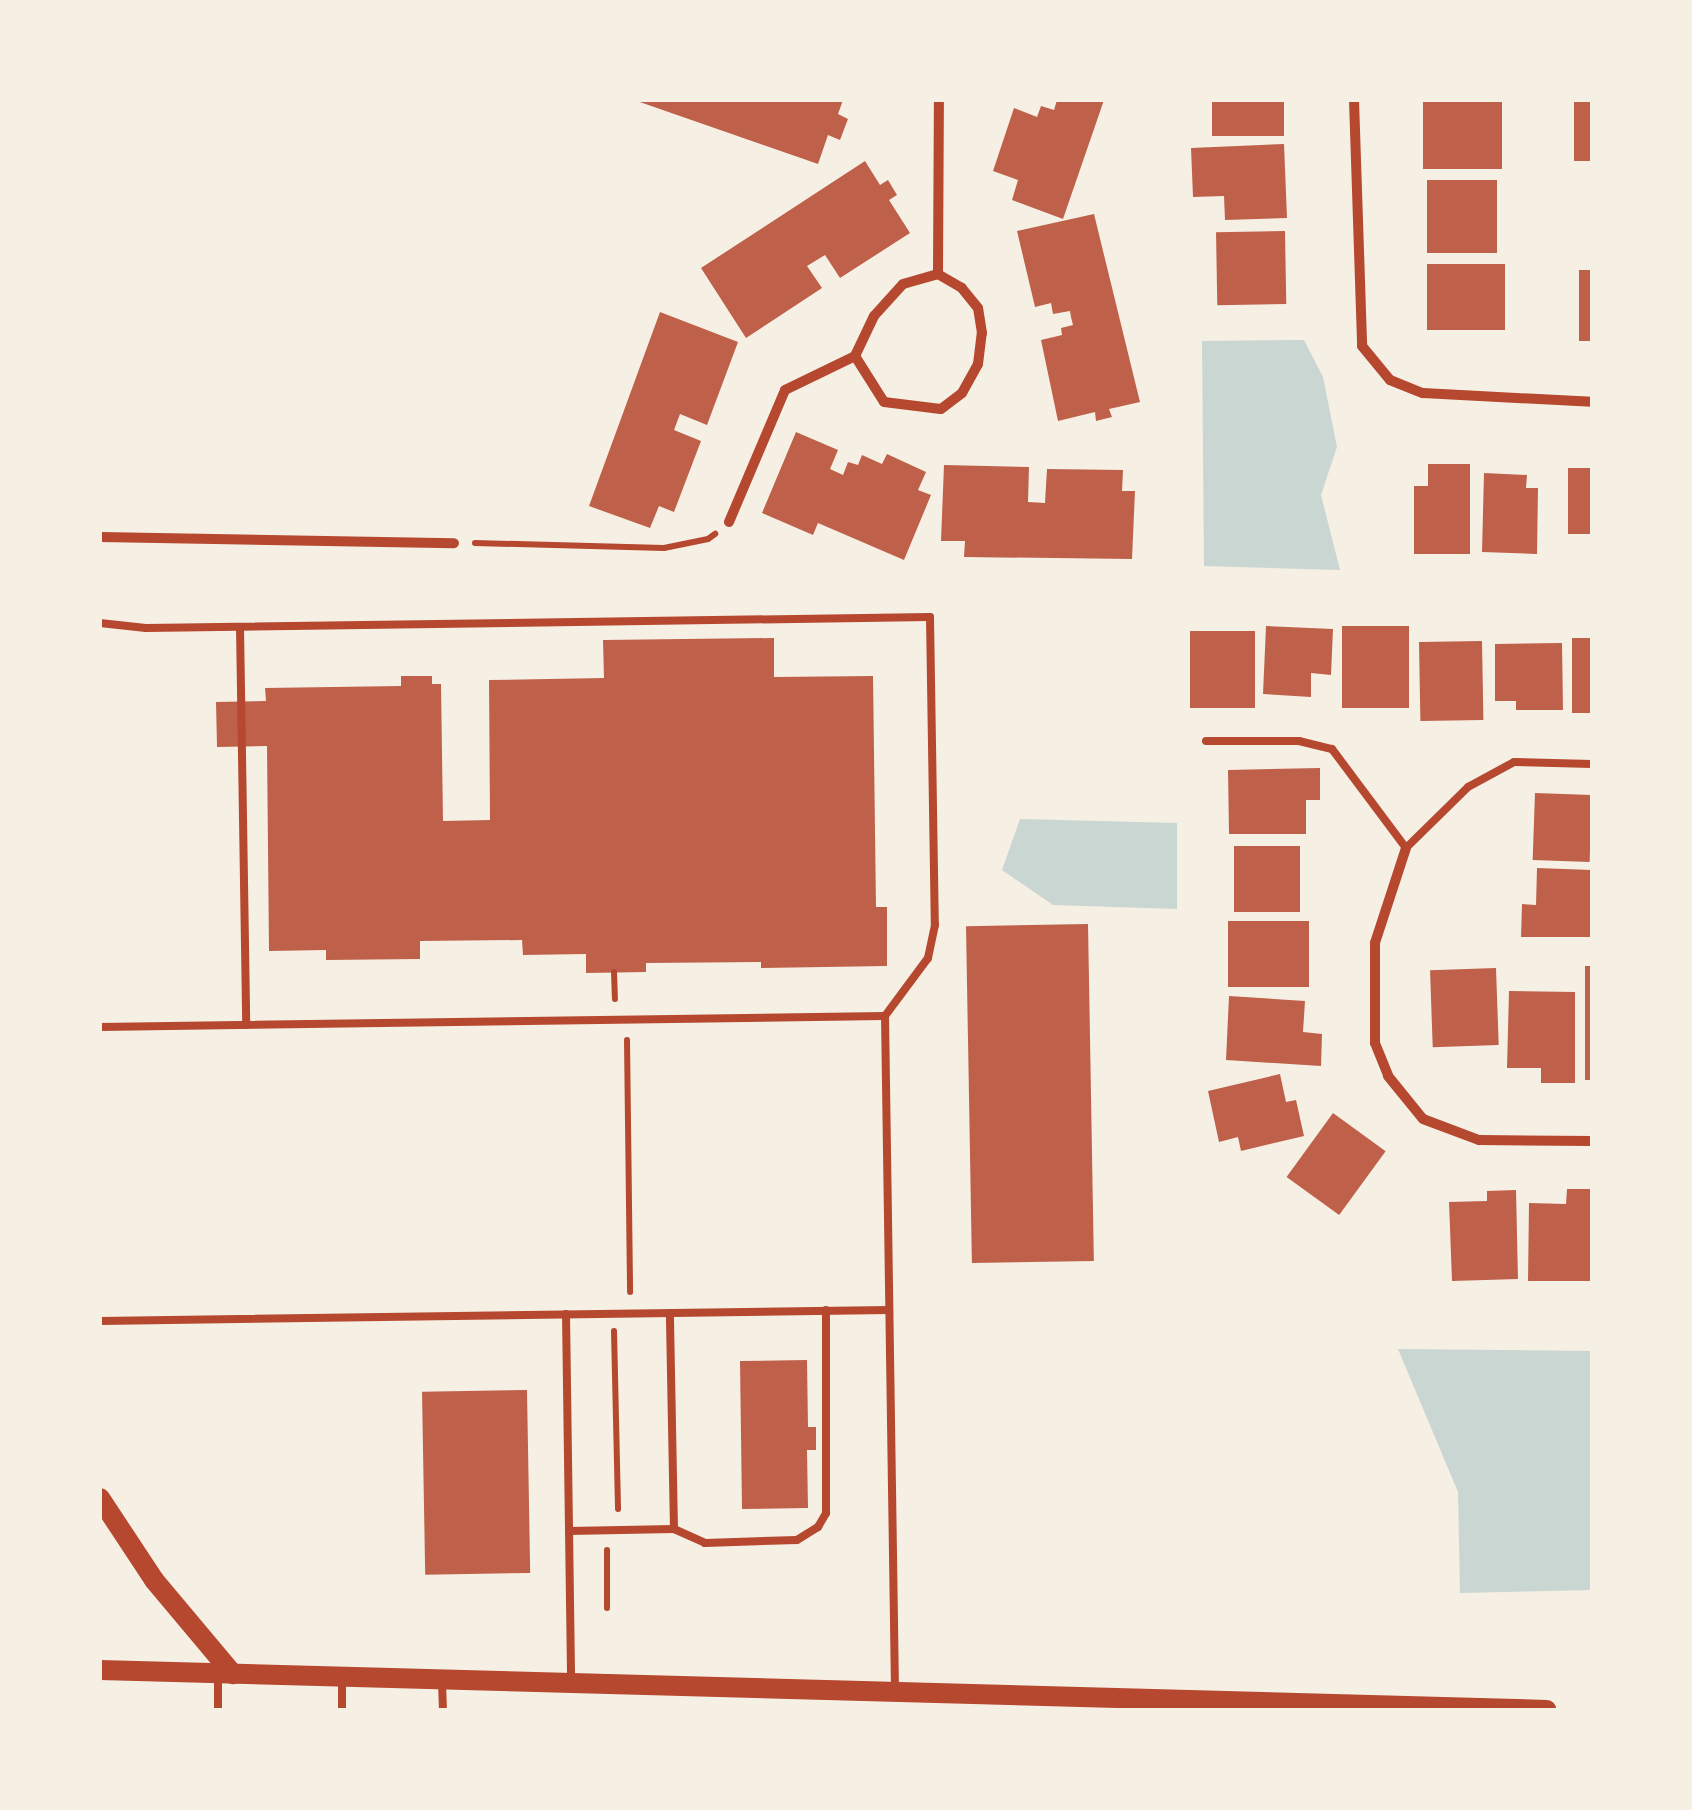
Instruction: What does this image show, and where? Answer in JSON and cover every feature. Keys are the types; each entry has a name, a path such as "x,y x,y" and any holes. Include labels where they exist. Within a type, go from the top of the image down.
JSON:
{"main road":[{"path":"100,1498 154,1580 225,1674"},
{"path":"100,1670 571,1682 832,1700 895,1692 1546,1710"}],"street":[{"path":"938,274 939,100"},
{"path":"1354,100 1362,346 1390,380 1424,393 1592,402"},
{"path":"729,522 785,390 855,356 874,316 903,284 938,274 962,288 978,308 982,333 978,364 962,393 941,409 884,402 855,356"},
{"path":"100,537 454,542"},
{"path":"1406,848 1376,943 1376,1043 1388,1076 1424,1120 1479,1140 1592,1141"}],"lane":[{"path":"100,623 146,628 930,617 934,924 928,958 885,1016 895,1692"},
{"path":"240,627 246,1025"},
{"path":"1206,741 1299,741 1332,749 1406,848 1468,787 1514,762 1592,764"},
{"path":"100,1027 885,1016"},
{"path":"569,1531 674,1529 704,1544 796,1540 818,1527 826,1513 826,1310"},
{"path":"100,1321 890,1310"},
{"path":"670,1312 674,1529"},
{"path":"566,1314 571,1682"},
{"path":"218,1710 225,1674"},
{"path":"342,1676 342,1710"},
{"path":"442,1678 442,1710"}],"path":[{"path":"454,542 664,548 708,540 729,522"}],"shaded area":[{"path":"1304,340 1323,377 1337,447 1321,495 1340,570 1204,566 1202,341"},
{"path":"1020,819 1177,823 1177,909 1053,905 1002,870"},
{"path":"1398,1349 1592,1351 1592,1590 1460,1593 1458,1492"}],"building":[{"path":"634,100 843,100 838,114 848,119 840,140 828,135 818,164"},
{"path":"1057,100 1104,100 1063,219 1012,200 1018,180 993,171 1014,108 1037,117 1041,106 1054,110"},
{"path":"1212,100 1284,100 1284,136 1212,136"},
{"path":"1574,100 1592,100 1592,161 1574,161"},
{"path":"1423,101 1502,101 1502,169 1423,169"},
{"path":"1284,144 1287,218 1225,220 1224,196 1193,197 1191,148"},
{"path":"865,161 880,185 888,180 897,195 889,200 910,233 840,278 825,255 807,266 822,288 746,338 701,268"},
{"path":"1427,180 1497,180 1497,253 1427,253"},
{"path":"1094,214 1140,402 1109,409 1112,417 1096,421 1095,412 1058,421 1041,340 1062,335 1061,328 1073,325 1070,311 1053,314 1051,303 1035,307 1017,231"},
{"path":"1285,231 1286,304 1217,305 1216,232"},
{"path":"1427,264 1505,264 1505,330 1427,330"},
{"path":"1579,270 1592,270 1592,341 1579,341"},
{"path":"660,312 738,342 707,425 680,414 674,430 701,441 674,512 659,506 650,528 589,506"},
{"path":"796,432 838,450 830,469 843,475 848,462 858,465 862,455 882,464 887,454 926,472 918,490 931,495 904,560 818,523 813,535 762,513"},
{"path":"1428,464 1470,464 1470,554 1414,554 1414,486 1428,486"},
{"path":"944,465 1029,467 1028,502 1045,503 1047,469 1123,470 1122,491 1135,491 1132,559 964,557 965,541 941,541"},
{"path":"1568,468 1592,468 1592,534 1568,534"},
{"path":"1484,473 1527,475 1526,488 1538,488 1537,554 1482,552"},
{"path":"1266,626 1333,629 1331,675 1311,673 1311,697 1263,694"},
{"path":"1342,626 1409,626 1409,708 1342,708"},
{"path":"1190,631 1255,631 1255,708 1190,708"},
{"path":"774,638 774,677 873,676 876,907 887,907 887,966 761,968 761,962 646,963 646,972 586,973 586,954 523,955 522,940 420,941 420,959 326,960 326,950 269,951 267,746 217,747 216,702 266,701 265,688 401,686 401,676 432,676 432,684 441,684 443,821 490,820 489,680 604,678 603,640"},
{"path":"1572,638 1592,638 1592,713 1572,713"},
{"path":"1482,641 1483,720 1420,721 1419,642"},
{"path":"1562,643 1563,710 1516,710 1516,701 1495,701 1495,644"},
{"path":"1320,768 1320,800 1306,800 1306,834 1229,834 1228,770"},
{"path":"1535,793 1592,795 1590,862 1533,860"},
{"path":"1234,846 1300,846 1300,912 1234,912"},
{"path":"1537,868 1592,870 1592,937 1521,937 1522,904 1536,905"},
{"path":"1228,921 1309,921 1309,987 1228,987"},
{"path":"1088,924 1094,1261 972,1263 966,926"},
{"path":"1585,966 1592,966 1592,1080 1585,1080"},
{"path":"1496,968 1499,1045 1433,1047 1430,970"},
{"path":"1509,991 1575,992 1575,1083 1541,1083 1541,1068 1507,1068"},
{"path":"1229,996 1305,1001 1303,1032 1322,1034 1321,1066 1226,1060"},
{"path":"1280,1074 1286,1102 1296,1100 1304,1136 1241,1151 1238,1137 1219,1142 1208,1091"},
{"path":"1333,1113 1386,1151 1339,1215 1287,1177"},
{"path":"1567,1189 1592,1189 1592,1281 1528,1281 1529,1203 1566,1204"},
{"path":"1516,1190 1518,1279 1452,1281 1449,1202 1487,1201 1487,1191"},
{"path":"807,1360 808,1427 816,1427 816,1450 807,1450 808,1508 742,1509 740,1361"},
{"path":"527,1390 530,1573 425,1575 422,1392"}]}
